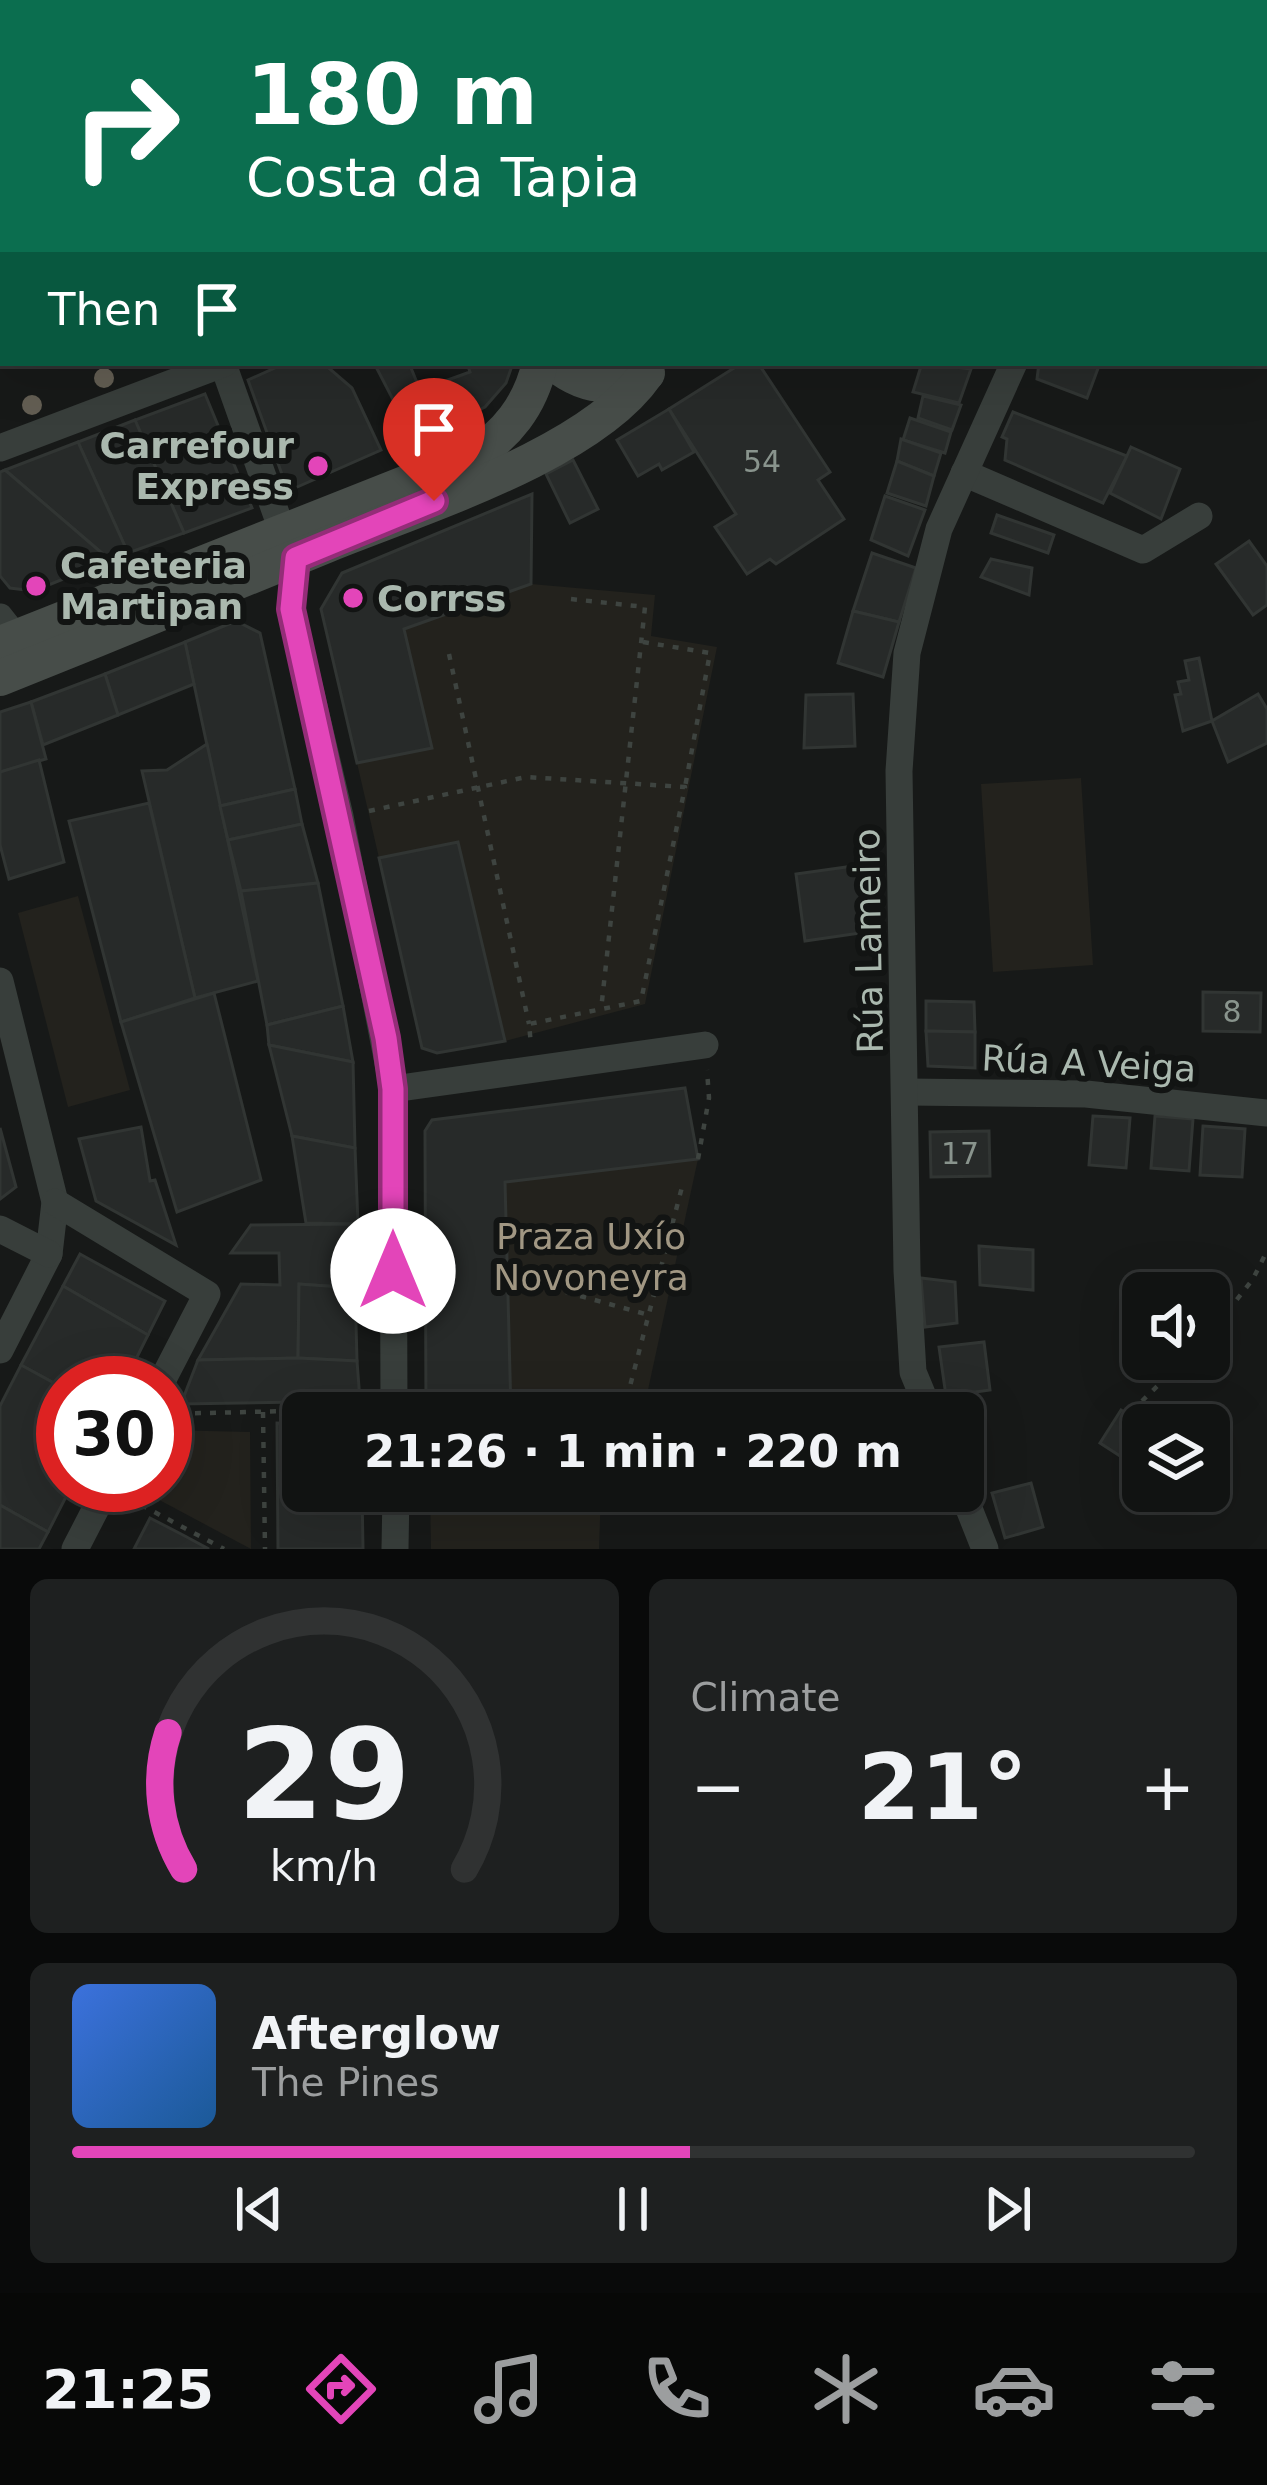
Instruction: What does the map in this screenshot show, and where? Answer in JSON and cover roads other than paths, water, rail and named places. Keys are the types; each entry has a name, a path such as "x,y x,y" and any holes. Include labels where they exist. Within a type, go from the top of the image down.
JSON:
{"main road":[{"path":"0,678 470,458 503,438 531,393 539,366"},
{"path":"558,366 571,376 609,386 652,369"},
{"path":"4,640 290,545 578,436 629,399 652,369"}],"street":[{"path":"0,448 216,366"},
{"path":"225,366 290,545 291,609 340,816 393,1089 394,1392"},
{"name":"Rúa Lameiro","path":"921,1392 913,1372 899,772 907,653 939,529 1013,366"},
{"path":"964,473 1143,550 1199,516"},
{"path":"0,981 55,1202 49,1254 0,1350"},
{"path":"393,1089 705,1045"},
{"name":"Rúa A Veiga","path":"907,1092 1086,1094 1267,1113"},
{"path":"55,1202 207,1294 175,1356"},
{"path":"0,1229 49,1254"},
{"path":"75,1549 101,1512"},
{"path":"394,1549 395,1512"},
{"path":"971,1512 986,1549"}],"place":[{"name":"Carrefour Express","path":"318,466"},
{"name":"Cafeteria Martipan","path":"36,586"},
{"name":"Corrss","path":"353,598"}],"park label":[{"name":"Praza Uxío Novoneyra","path":"591,1256"}]}
